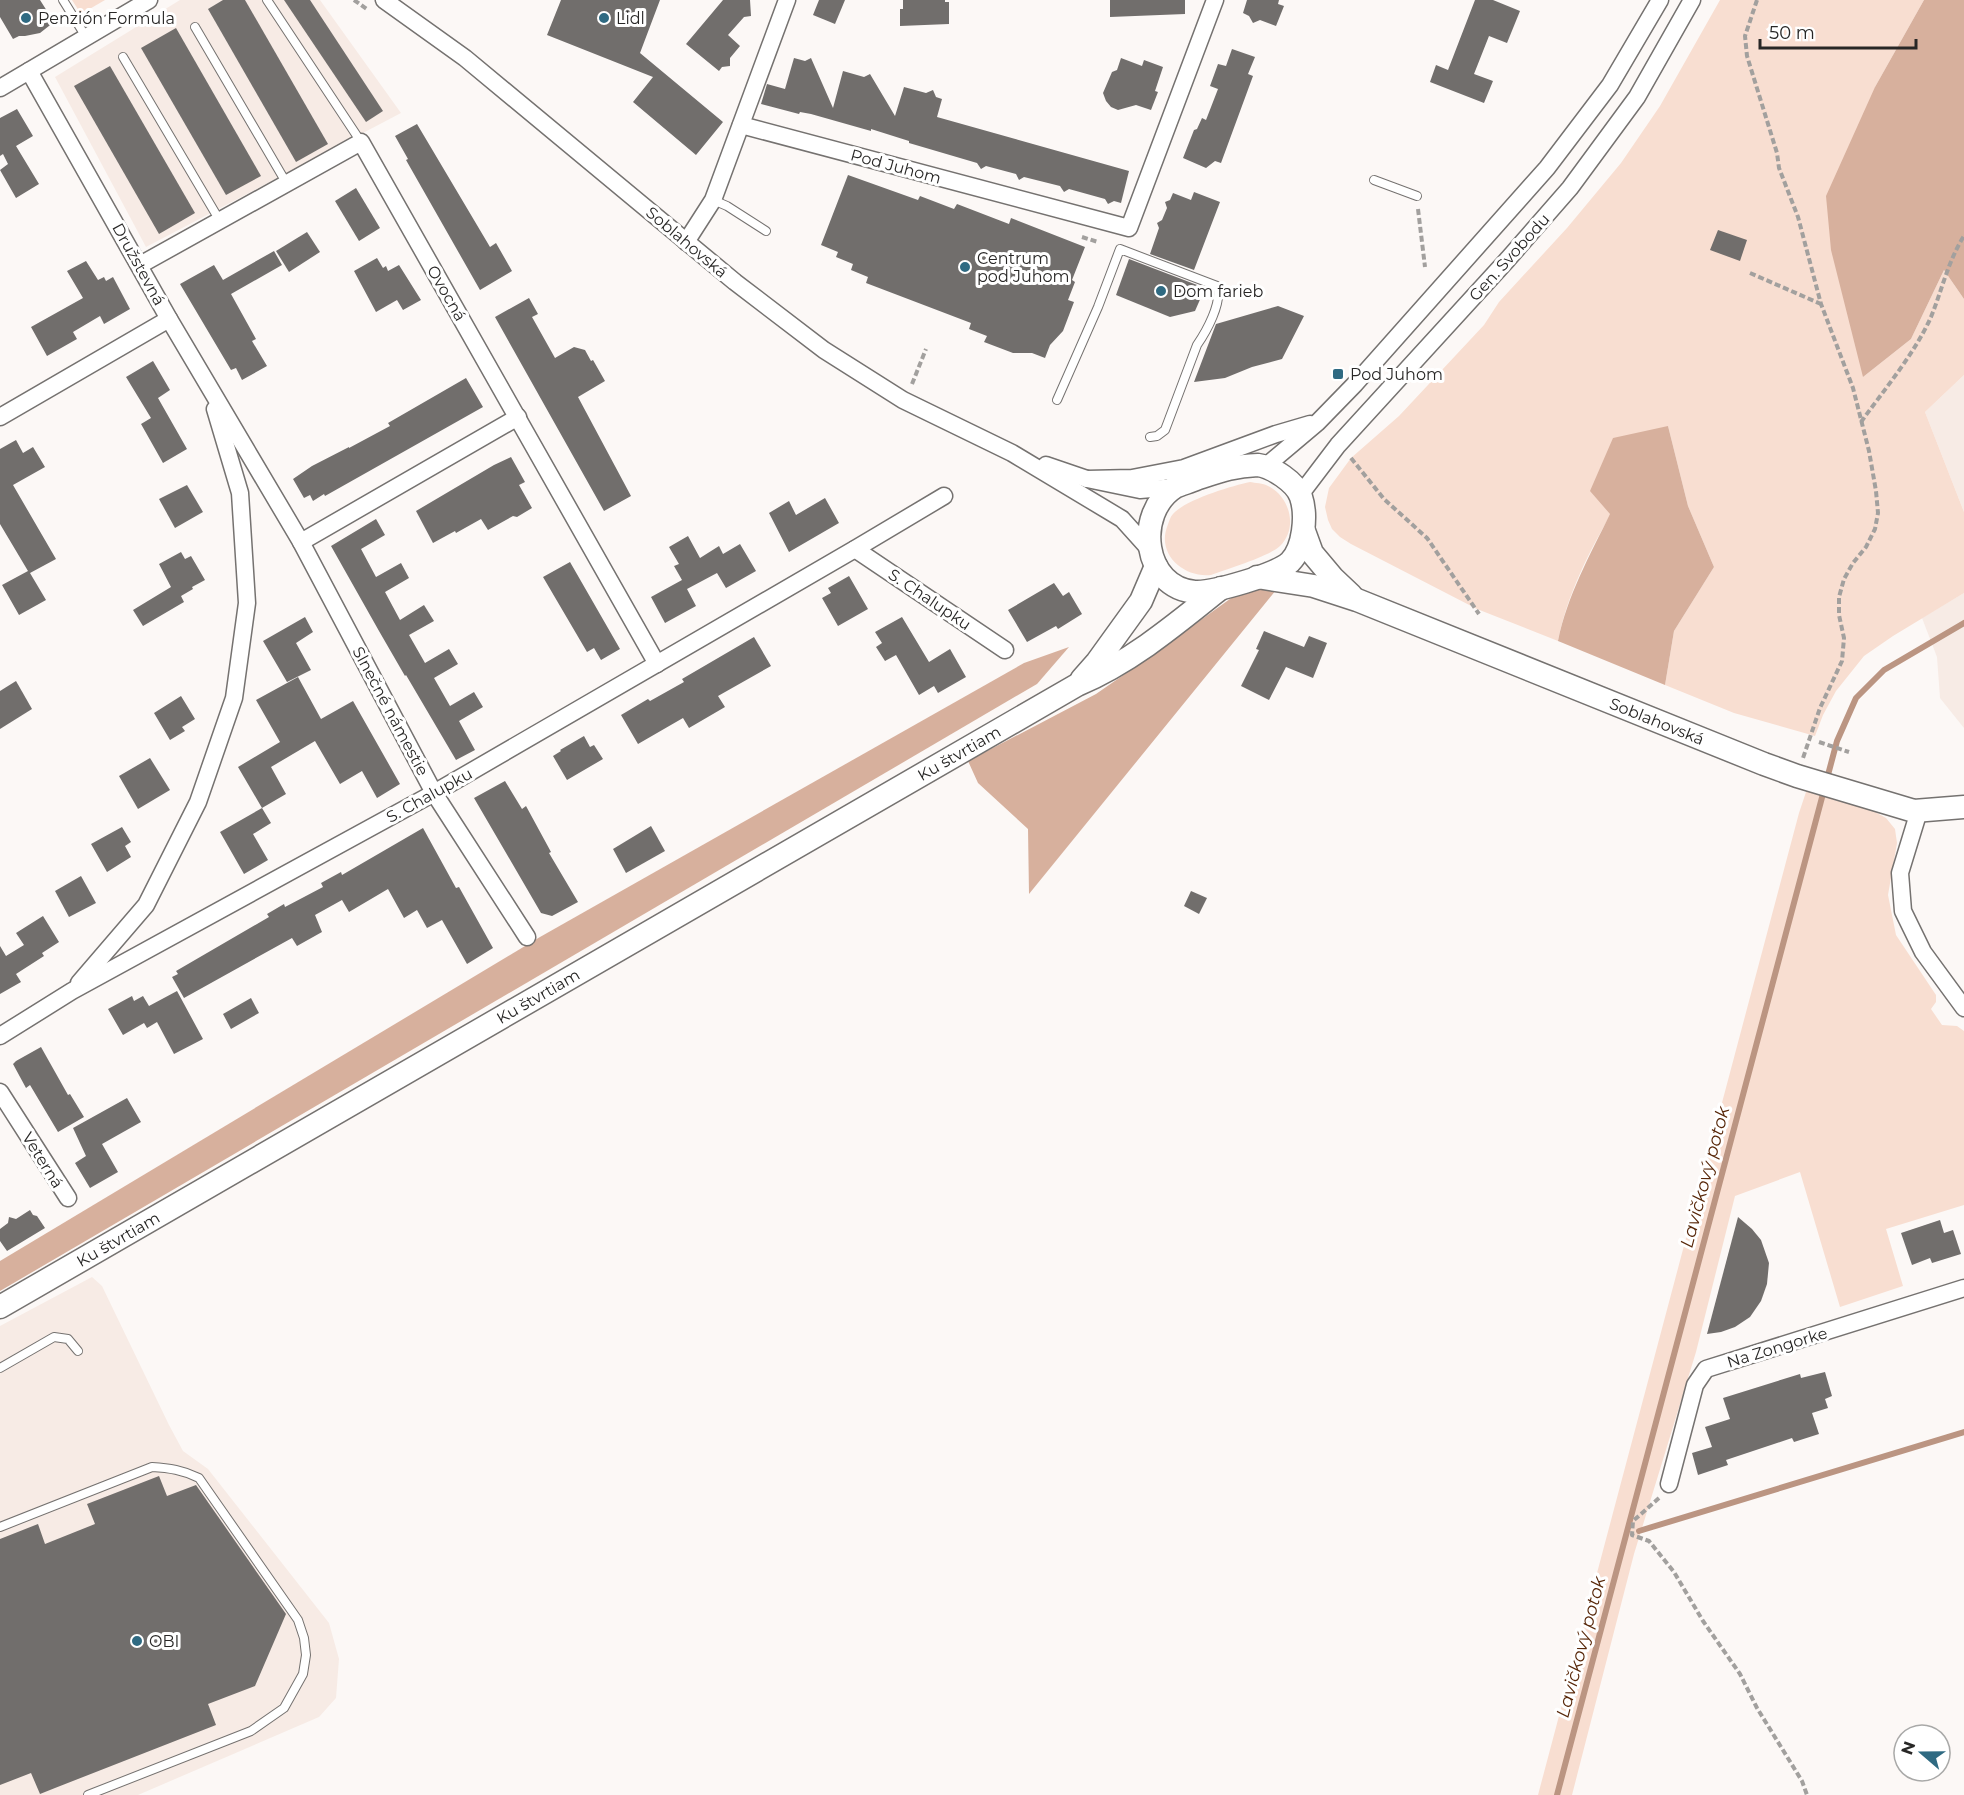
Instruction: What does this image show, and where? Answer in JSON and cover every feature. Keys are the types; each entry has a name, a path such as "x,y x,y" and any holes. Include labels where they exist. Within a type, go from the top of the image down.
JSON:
{"street":[{"path":"0,88 149,0"},
{"name":"Soblahovská","path":"384,0 432,33 482,72 735,282 824,350 903,400 1012,453 1122,519 1152,557"},
{"path":"686,242 713,200 787,0"},
{"name":"Pod Juhom","path":"741,125 1129,228 1215,0"},
{"name":"Gen. Svobodu","path":"1266,466 1317,423 1355,384 1547,168 1610,85 1660,0"},
{"name":"Gen. Svobodu","path":"1300,495 1338,445 1570,188 1637,97 1692,0"},
{"name":"Družstevná","path":"0,417 169,319 29,71"},
{"path":"140,264 361,142"},
{"name":"Ovocná","path":"361,142 657,664"},
{"name":"Slnečné námestie","path":"169,319 301,542 435,793 526,938"},
{"name":"Slnečné námestie","path":"72,991 146,904 198,802 234,698 247,603 240,493 208,385"},
{"path":"301,542 518,417"},
{"path":"1180,478 1276,434 1317,423"},
{"name":"Soblahovská","path":"1012,453 1087,479 1140,490 1180,478"},
{"path":"1180,478 1229,467 1266,466 1292,484 1300,495"},
{"name":"Ku štvrtiam","path":"1180,478 1152,517 1149,538 1152,557 1165,578 1179,588 1192,591 1203,592 1221,588 1282,568 1291,562 1304,531 1300,495"},
{"name":"S. Chalupku","path":"0,1036 72,991 435,793 944,496"},
{"path":"1304,531 1312,553 1333,578 1357,600"},
{"name":"S. Chalupku","path":"855,549 1005,650"},
{"name":"Ku štvrtiam","path":"1077,685 1097,662 1141,601 1152,557"},
{"name":"Soblahovská","path":"1257,577 1314,586 1357,600 1753,760 1843,791 1914,811 1964,807"},
{"name":"Ku štvrtiam","path":"0,1307 1077,685 1100,675 1145,649 1221,588"},
{"path":"1919,811 1900,873 1903,911 1923,952 1964,1008"},
{"name":"Veterná","path":"0,1092 68,1198"},
{"name":"Na Zongorke","path":"1669,1484 1695,1385 1706,1369 1964,1288"}],"lane":[{"path":"63,0 86,38"},
{"path":"267,0 361,142"},
{"path":"195,27 286,184"},
{"path":"123,57 220,221"},
{"path":"1374,180 1417,196"},
{"path":"713,200 727,206 766,231"},
{"path":"1057,400 1098,308 1120,249 1217,286 1220,293 1218,301 1205,333 1197,345 1165,430 1157,436 1150,437"},
{"path":"0,1368 54,1337 68,1339 78,1351"},
{"path":"0,1527 152,1467 190,1473 199,1478 298,1620 304,1638 306,1654 303,1674 284,1708 251,1731 88,1795"}],"path":[{"path":"1756,0 1745,36 1747,56 1777,153 1779,168 1798,217 1821,304 1853,388 1869,451 1878,513 1875,529 1866,547 1844,579 1839,597 1839,615 1844,638 1842,661 1820,708 1797,776"},
{"path":"1417,196 1425,267"},
{"path":"1861,423 1920,339 1931,317 1951,260 1964,236"},
{"path":"1750,273 1821,304"},
{"path":"915,378 926,348"},
{"path":"1351,458 1384,499 1427,538 1479,614"},
{"path":"1819,742 1849,752"},
{"path":"1669,1484 1656,1501 1634,1521 1632,1535 1649,1541 1674,1572 1703,1621 1740,1674 1757,1708 1802,1781 1808,1795"}],"shaded area":[{"path":"72,0 105,0 81,14"},
{"path":"180,0 320,0 401,113 146,247 55,77"},
{"path":"1720,0 1924,0 1875,87 1863,377 1911,339 1944,270 1964,299 1964,375 1925,412 1964,512 1964,593 1864,656 1836,691 1815,736 1734,713 1665,685 1674,631 1714,567 1688,506 1668,426 1618,502 1588,556 1575,584 1558,641 1477,609 1351,544 1332,529 1325,507 1329,488 1351,458 1399,416 1484,325 1499,302 1567,228 1621,163 1660,106"},
{"path":"1924,0 1964,0 1964,299 1944,270 1911,339 1863,377 1831,250 1826,196 1875,87"},
{"path":"1964,375 1964,512 1925,412"},
{"path":"1668,426 1688,506 1714,567 1674,631 1665,685 1558,641 1573,592 1610,514 1590,491 1613,438"},
{"path":"1250,482 1268,486 1286,504 1290,521 1289,530 1280,546 1258,558 1211,575 1191,573 1175,563 1169,555 1165,537 1173,514 1198,499"},
{"path":"1253,588 1276,590 1029,894 1028,829 978,783 968,761 1096,694 1241,591"},
{"path":"1964,593 1964,728 1940,698 1937,657 1922,618"},
{"path":"1069,647 1037,684 0,1291 0,1261 540,937 1024,663"},
{"path":"1807,789 1834,800 1868,808 1886,818 1895,829 1897,843 1888,895 1896,935 1936,995 1936,1002 1931,1009 1942,1025 1957,1026 1964,1031 1964,1205 1886,1229 1903,1286 1840,1307 1800,1172 1735,1196 1696,1352 1634,1554 1572,1795 1538,1795 1799,813"},
{"path":"92,1277 102,1286 183,1451 208,1469 329,1623 339,1659 336,1698 319,1717 138,1795 0,1795 0,1326"}],"building":[{"name":"Penzión Formula","path":"0,0 40,0 54,22 40,33 13,39 0,17"},
{"path":"223,0 245,0 328,144 296,162 208,9"},
{"path":"284,0 310,0 383,111 366,122"},
{"path":"561,0 660,0 640,53 723,122 696,155 633,102 653,77 547,35"},
{"path":"723,0 750,0 751,16 744,17 728,35 740,46 730,58 730,66 722,67 719,71 686,44"},
{"path":"819,0 845,0 835,24 813,15"},
{"path":"903,0 945,0 949,2 949,24 900,26 900,9 903,9"},
{"path":"1110,0 1185,0 1185,14 1110,17"},
{"path":"1247,0 1279,0 1278,4 1284,6 1276,26 1260,20 1253,23 1249,16 1243,13"},
{"path":"1475,0 1493,0 1520,11 1507,43 1489,36 1474,74 1493,81 1484,103 1430,82 1436,65 1448,70"},
{"path":"176,28 261,176 226,195 141,48"},
{"path":"1232,49 1255,57 1248,74 1253,76 1221,163 1215,161 1206,168 1183,158 1194,130 1197,129 1202,118 1206,120 1218,89 1210,86 1218,64 1226,66"},
{"path":"794,58 805,61 811,58 833,108 843,71 864,77 870,74 895,116 904,87 926,93 933,90 936,97 942,99 937,117 1129,171 1121,203 1114,201 1108,204 1105,199 1069,189 1064,192 1060,186 1024,177 1019,180 1016,174 986,166 981,169 977,163 871,129 871,131 811,114 800,112 799,114 761,104 767,84 785,89"},
{"path":"1121,58 1142,66 1144,60 1163,67 1155,91 1158,92 1151,110 1136,105 1118,110 1106,101 1103,93 1112,72 1117,70"},
{"path":"110,66 195,213 159,234 74,86"},
{"path":"17,109 33,136 16,146 39,184 16,198 0,170 8,164 3,154 0,156 0,118"},
{"path":"417,124 490,247 496,243 512,271 480,290 406,160 408,159 395,136"},
{"name":"Centrum pod Juhom","path":"848,175 918,200 920,196 954,209 957,204 1009,224 1011,218 1085,247 1072,280 1075,282 1068,300 1074,302 1063,331 1050,345 1045,358 1032,353 1013,353 984,342 987,336 969,329 971,323 866,283 868,277 851,270 853,264 836,257 838,252 821,245"},
{"path":"356,188 380,228 359,241 335,201"},
{"path":"1194,192 1220,202 1194,270 1150,254 1159,228 1157,223 1162,220 1167,208 1165,202 1170,200 1173,193 1191,200"},
{"path":"1718,230 1747,240 1740,261 1710,250"},
{"path":"307,232 320,252 289,272 276,251"},
{"path":"274,251 282,265 231,294 256,339 252,341 267,366 242,380 236,368 231,370 180,284 214,265 223,280"},
{"path":"377,258 383,268 386,266 388,271 399,265 421,300 403,310 397,300 376,312 354,271"},
{"name":"Dom farieb","path":"1129,259 1205,288 1195,311 1170,317 1116,295"},
{"path":"86,261 98,280 104,277 106,281 113,277 130,309 104,324 100,316 73,332 77,339 47,356 31,327 83,298 67,271"},
{"path":"529,298 538,314 532,317 555,358 574,347 585,350 605,381 578,397 631,496 604,511 495,317"},
{"path":"1278,306 1304,316 1282,359 1252,367 1225,378 1194,382 1216,324"},
{"path":"153,361 170,390 158,398 187,449 163,463 141,424 151,418 126,377"},
{"path":"466,378 483,407 325,496 324,494 313,501 310,495 304,498 293,479 312,466 390,426 388,423"},
{"path":"16,440 23,453 33,447 45,467 13,485 56,559 30,573 46,600 19,615 2,585 28,571 0,524 0,449"},
{"path":"511,457 525,482 519,485 532,508 488,530 481,519 433,543 416,511"},
{"path":"187,485 203,512 175,528 159,499"},
{"path":"825,498 839,523 789,552 769,513 789,501 796,515"},
{"path":"376,519 385,535 361,549 376,577 401,563 409,578 385,592 400,620 424,605 434,621 409,635 425,663 449,649 458,664 434,678 450,706 474,692 483,707 459,721 475,750 456,760 331,546"},
{"path":"688,536 700,558 719,546 723,554 740,544 756,571 726,588 717,573 687,589 696,606 665,623 651,597 682,580 674,566 679,564 669,547"},
{"path":"181,552 185,559 191,556 205,580 181,596 184,602 143,626 133,610 171,587 159,564"},
{"path":"570,562 620,649 601,660 594,648 587,652 543,577"},
{"path":"849,576 868,609 838,626 822,598 831,593 828,588"},
{"path":"1054,583 1063,596 1069,592 1082,614 1058,629 1056,626 1027,642 1008,610"},
{"path":"305,617 313,632 296,643 311,670 287,682 263,641"},
{"path":"902,617 929,662 950,649 966,677 938,693 934,686 919,695 896,655 885,661 876,647 882,643 875,632"},
{"path":"1264,631 1304,647 1309,636 1327,643 1313,678 1286,667 1269,700 1241,686 1259,650 1256,649"},
{"path":"754,637 771,666 718,696 725,707 689,728 683,718 638,744 621,715 684,682 682,679"},
{"path":"298,677 321,719 353,701 400,784 377,798 362,771 340,784 315,741 271,767 286,794 262,808 238,767 280,742 256,700"},
{"path":"16,681 32,709 0,729 0,691"},
{"path":"181,696 195,719 182,727 185,731 170,740 154,713"},
{"path":"584,736 590,747 594,745 603,759 567,780 553,756"},
{"path":"150,758 170,790 138,809 119,776"},
{"path":"505,781 522,809 526,806 551,852 549,853 578,902 552,916 541,913 474,798"},
{"path":"262,808 271,823 253,834 268,860 244,874 220,832"},
{"path":"651,826 665,851 626,873 613,849"},
{"path":"122,827 131,842 125,846 131,857 107,872 91,844"},
{"path":"423,828 493,948 467,964 442,920 427,928 417,910 404,918 388,889 349,912 342,900 315,915 322,932 297,946 292,938 184,998 172,977 178,974 176,971 269,917 267,914 284,904 285,907 323,887 321,883 341,872 342,875"},
{"path":"81,876 96,903 69,917 55,891"},
{"path":"1191,891 1207,898 1199,914 1184,906"},
{"path":"43,916 59,942 42,953 44,956 16,974 21,982 0,994 0,946 6,956 24,945 16,933"},
{"path":"177,991 203,1039 174,1054 157,1022 147,1028 144,1023 123,1035 108,1009 132,996 134,1001 143,996 149,1006"},
{"path":"251,998 259,1013 231,1029 223,1014"},
{"path":"41,1047 68,1095 70,1094 84,1117 58,1132 30,1085 26,1088 13,1064"},
{"path":"127,1098 141,1122 102,1144 118,1172 90,1188 75,1163 86,1156 73,1128"},
{"path":"30,1210 45,1228 7,1251 0,1241 0,1229 8,1223 9,1217 16,1219"},
{"path":"1738,1217 1761,1240 1769,1263 1767,1284 1761,1301 1750,1317 1735,1327 1707,1334"},
{"path":"1940,1220 1944,1233 1953,1230 1961,1254 1932,1263 1930,1258 1912,1265 1901,1233"},
{"path":"1825,1372 1832,1396 1825,1399 1828,1408 1812,1413 1819,1434 1794,1442 1792,1438 1726,1460 1728,1465 1698,1475 1692,1453 1712,1447 1705,1427 1730,1419 1723,1398 1800,1374 1801,1378"},
{"name":"OBI","path":"159,1476 167,1496 196,1485 286,1614 255,1686 208,1704 216,1725 40,1794 31,1773 0,1785 0,1539 38,1524 45,1544 95,1524 87,1504"}],"waterway":[{"name":"Lavičkový potok","path":"1557,1795 1837,741 1856,698 1884,670 1964,623"},
{"path":"1639,1531 1964,1432"}],"place":[{"name":"Penzión Formula","path":"26,18"},
{"name":"Lidl","path":"604,18"},
{"name":"Centrum pod Juhom","path":"965,267"},
{"name":"Dom farieb","path":"1161,291"},
{"name":"Pod Juhom","path":"1338,374"},
{"name":"OBI","path":"137,1641"}]}
